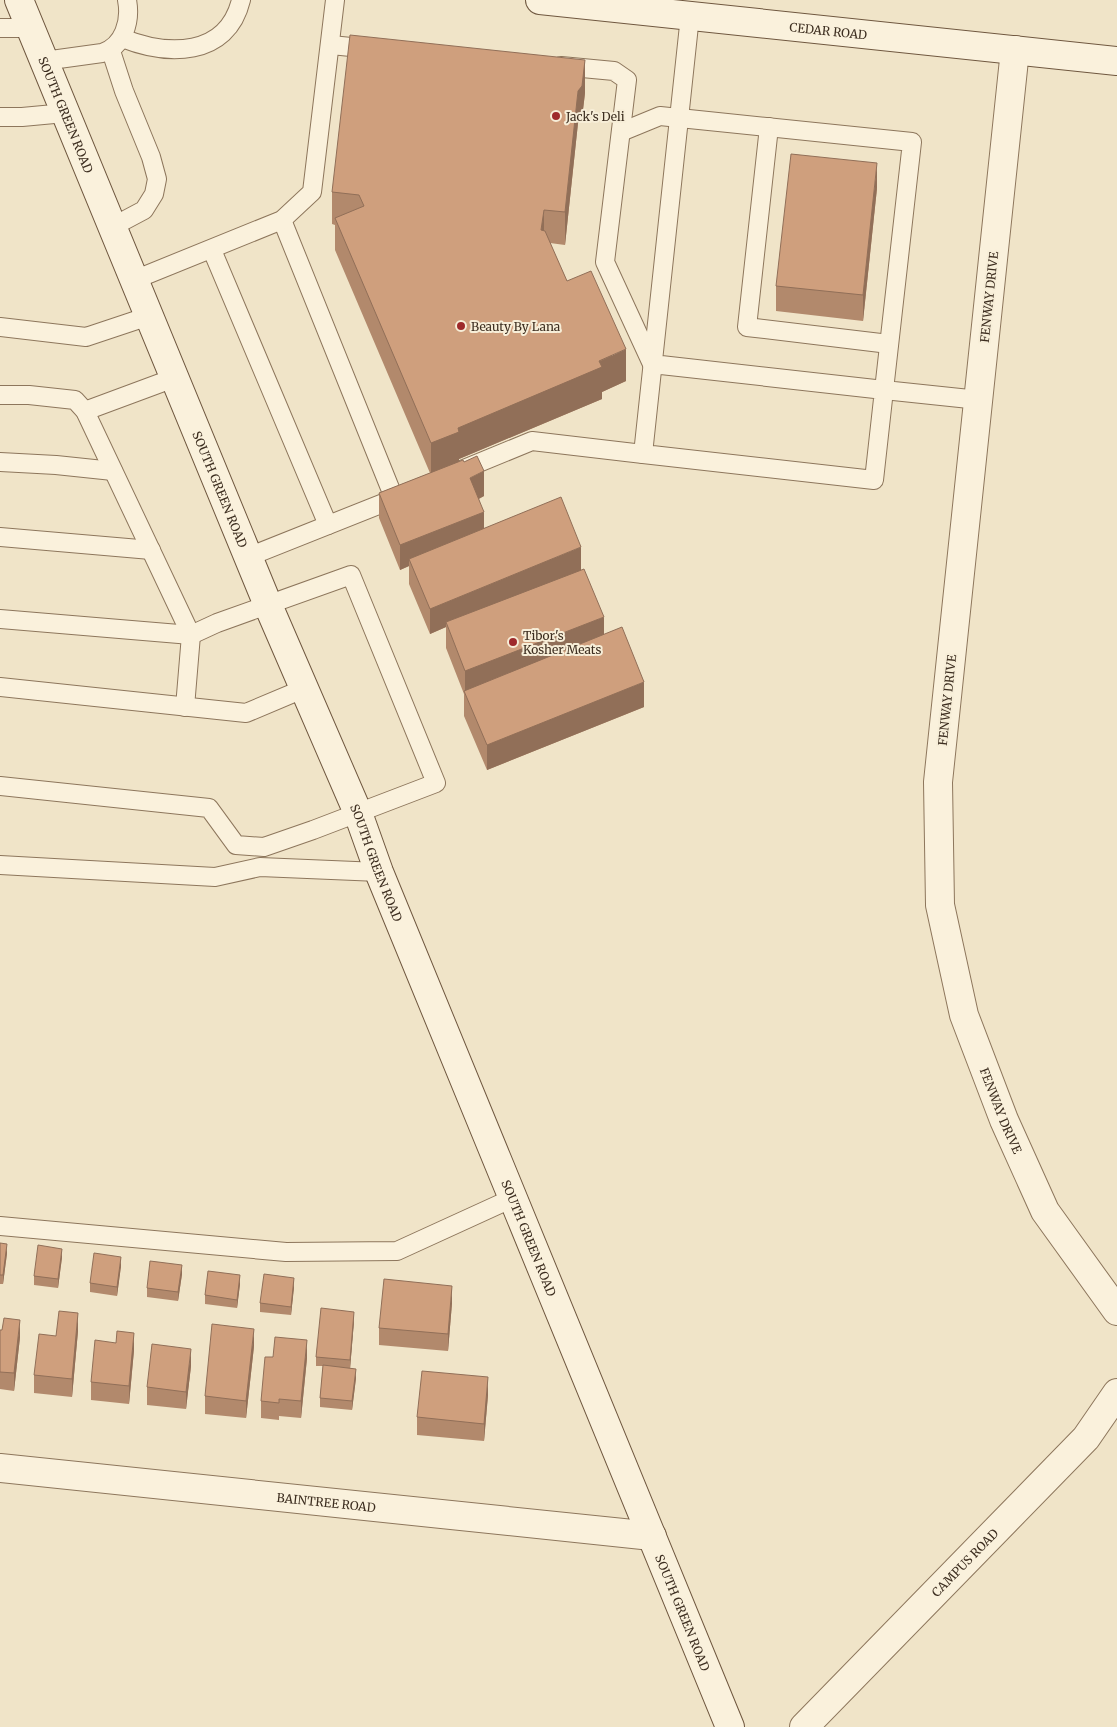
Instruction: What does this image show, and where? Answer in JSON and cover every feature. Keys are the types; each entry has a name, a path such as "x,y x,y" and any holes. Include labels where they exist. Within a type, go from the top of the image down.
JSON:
{"main road":[{"name":"SOUTH GREEN ROAD","path":"19,0 248,557 358,814 378,872 730,1727"},
{"name":"CEDAR ROAD","path":"540,0 1117,61"},
{"name":"FENWAY DRIVE","path":"1015,50 938,782 940,905 964,1016 1004,1120 1045,1211 1117,1311"},
{"name":"CAMPUS ROAD","path":"804,1727 1086,1438 1117,1393"},
{"name":"BAINTREE ROAD","path":"0,1468 652,1536"}],"lane":[{"path":"44,61 102,53 116,44 127,24 127,0"},
{"path":"116,44 167,49 196,48 212,42 223,34 238,13 241,0"},
{"path":"134,280 212,250 282,220 312,192 335,0"},
{"path":"643,454 690,16"},
{"path":"0,28 30,28"},
{"path":"112,227 144,210 154,194 157,178 151,157 124,92 116,44"},
{"path":"331,45 389,51"},
{"path":"545,65 614,71 627,80 605,262 652,364"},
{"path":"0,117 65,113"},
{"path":"440,480 532,442 874,480 912,142 660,116 621,132"},
{"path":"769,127 747,327 889,344"},
{"path":"282,220 394,498"},
{"path":"212,250 328,525"},
{"path":"0,327 86,337 149,316"},
{"path":"652,364 978,400"},
{"path":"85,411 174,378"},
{"path":"0,395 29,395 75,400 85,411 191,635 185,707"},
{"path":"0,462 114,471"},
{"path":"248,557 412,491"},
{"path":"0,537 151,550"},
{"path":"0,619 191,635 217,623 351,576 436,783 358,814 264,847 236,845 208,808 0,786"},
{"path":"0,688 246,713 303,689"},
{"path":"0,865 215,877 260,867 378,872"},
{"path":"0,1226 286,1252 397,1251 513,1198"}],"building":[{"path":"350,35 585,60 582,86 578,91 565,212 544,210 541,230 545,231 567,281 591,271 626,349 599,361 602,367 458,428 459,432 431,443 335,218 364,206 359,195 332,192"},
{"path":"791,154 877,163 863,295 776,286"},
{"path":"477,456 484,471 470,478 484,512 400,545 379,493"},
{"path":"561,497 581,547 430,609 409,559"},
{"path":"584,569 604,617 465,671 446,622"},
{"path":"622,627 644,682 487,745 464,691"},
{"path":"0,1243 7,1244 3,1275 0,1275"},
{"path":"38,1245 62,1249 58,1279 34,1276"},
{"path":"94,1253 121,1257 117,1287 90,1283"},
{"path":"150,1261 182,1265 178,1292 147,1288"},
{"path":"208,1271 240,1275 237,1300 205,1295"},
{"path":"264,1274 294,1278 291,1307 260,1303"},
{"path":"384,1279 452,1286 448,1334 379,1328"},
{"path":"321,1308 354,1312 350,1360 316,1357"},
{"path":"59,1311 78,1313 72,1379 34,1375 39,1334 56,1336"},
{"path":"4,1318 20,1320 14,1373 0,1372 0,1330 2,1330"},
{"path":"212,1324 254,1329 246,1401 205,1396"},
{"path":"117,1331 134,1333 129,1386 91,1382 95,1340 116,1343"},
{"path":"275,1337 307,1340 301,1401 279,1399 279,1403 261,1401 265,1357 273,1357"},
{"path":"152,1344 191,1349 186,1392 147,1387"},
{"path":"323,1365 356,1369 352,1401 320,1398"},
{"path":"422,1371 488,1377 484,1424 417,1417"}],"place":[{"name":"Jack's Deli","path":"556,116"},
{"name":"Beauty By Lana","path":"461,326"},
{"name":"Tibor's Kosher Meats","path":"513,642"}]}
